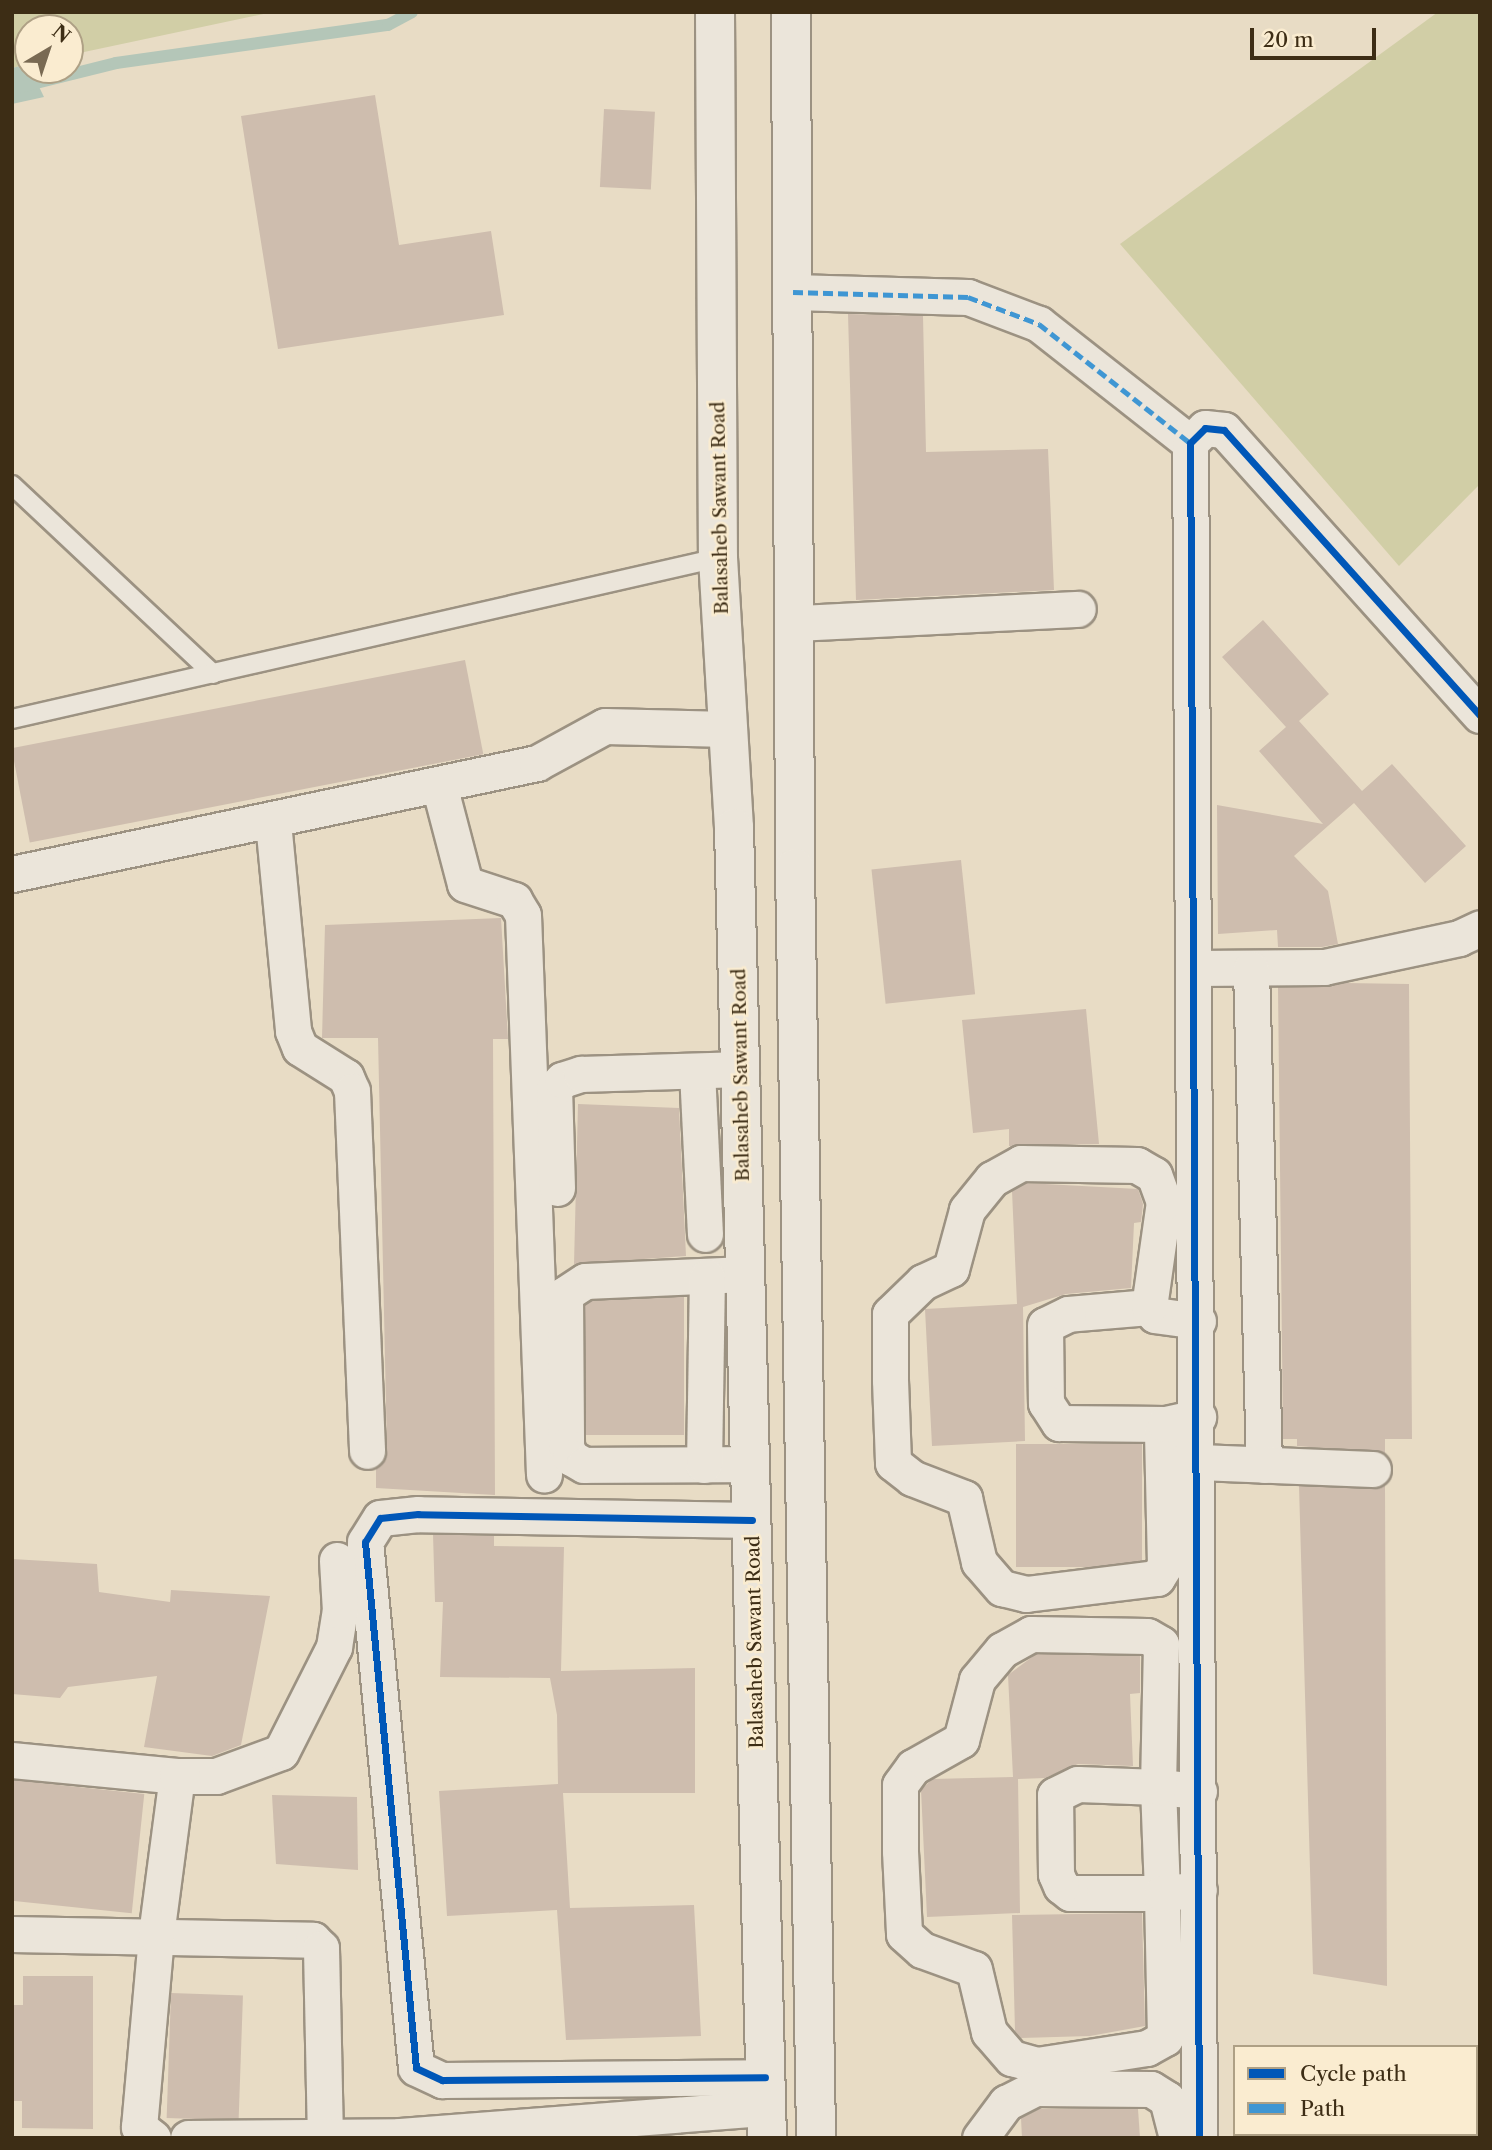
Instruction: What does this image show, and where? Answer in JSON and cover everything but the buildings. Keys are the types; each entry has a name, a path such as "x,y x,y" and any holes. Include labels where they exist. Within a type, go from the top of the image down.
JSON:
{"main road":[{"name":"Balasaheb Sawant Road","path":"715,12 718,558 728,729 741,1069 766,2108"},
{"path":"791,12 797,623 795,868 816,2138"},
{"path":"764,2023 814,2031"}],"street":[{"path":"793,292 968,297 1039,324 1190,443"},
{"path":"1198,1321 1156,1315 1149,1307 1164,1202 1154,1175 1137,1165 1021,1163 992,1180 967,1210 951,1269 923,1282 890,1314 893,1463 912,1478 964,1498 979,1562 1002,1588 1027,1594 1141,1583 1157,1578 1165,1565 1182,1420 1198,1321 1190,443 1205,428 1224,430 1480,715"},
{"path":"797,623 1079,609"},
{"path":"12,874 273,822 537,764 605,726 728,729"},
{"path":"439,785 466,884 514,900 523,915 544,1475"},
{"path":"273,822 293,1031 300,1048 346,1077 352,1091 367,1451"},
{"path":"1195,968 1324,967 1459,938 1480,928"},
{"path":"1251,969 1264,1465"},
{"path":"559,1247 554,1089 581,1074 741,1069"},
{"path":"698,1071 705,1234"},
{"path":"1195,1090 1254,1089"},
{"path":"746,1274 585,1281 565,1294 570,1457 584,1465 751,1464"},
{"path":"704,1465 707,1277"},
{"path":"1149,1307 1068,1314 1045,1325 1046,1403 1059,1423 1182,1420"},
{"path":"1182,1420 1198,1462 1199,2138"},
{"path":"1198,1462 1373,1469"},
{"path":"752,1520 418,1514 380,1518 365,1542 416,2068 442,2080 766,2108"},
{"path":"12,1760 177,1776 216,1776 281,1752 334,1647 340,1611 337,1560"},
{"path":"1031,1634 1147,1636 1161,1644 1158,1787 1165,2038 1147,2048 1037,2065 1012,2058 989,2032 974,1969 922,1950 904,1934 900,1785 923,1760 961,1740 977,1680 1002,1650 1031,1634"},
{"path":"153,2138 139,2127 156,1935 177,1776"},
{"path":"1199,1791 1078,1784 1055,1795 1056,1874 1070,1893 1162,1894 1199,1890"},
{"path":"12,1934 300,1937 321,1948 325,2136"},
{"path":"980,2138 1006,2103 1035,2088 1151,2089 1167,2099 1177,2138"},
{"path":"188,2138 400,2136 766,2108"}],"lane":[{"path":"12,485 213,674"},
{"path":"12,719 718,558"}],"shaded area":[{"path":"12,12 273,12 84,52 84,14 14,14 12,68"},
{"path":"1438,12 1480,12 1480,484 1399,566 1120,244"},
{"path":"12,68 14,84 38,84 44,97 12,104"}],"waterway":[{"path":"12,89 116,63 388,25 412,12"}],"marked path":[{"path":"793,292 968,297 1039,324 1190,443"}],"cycle path":[{"path":"1199,2138 1190,443 1205,428 1224,430 1480,715"},
{"path":"752,1520 418,1514 380,1518 365,1542 416,2068 442,2080 765,2077"}]}
